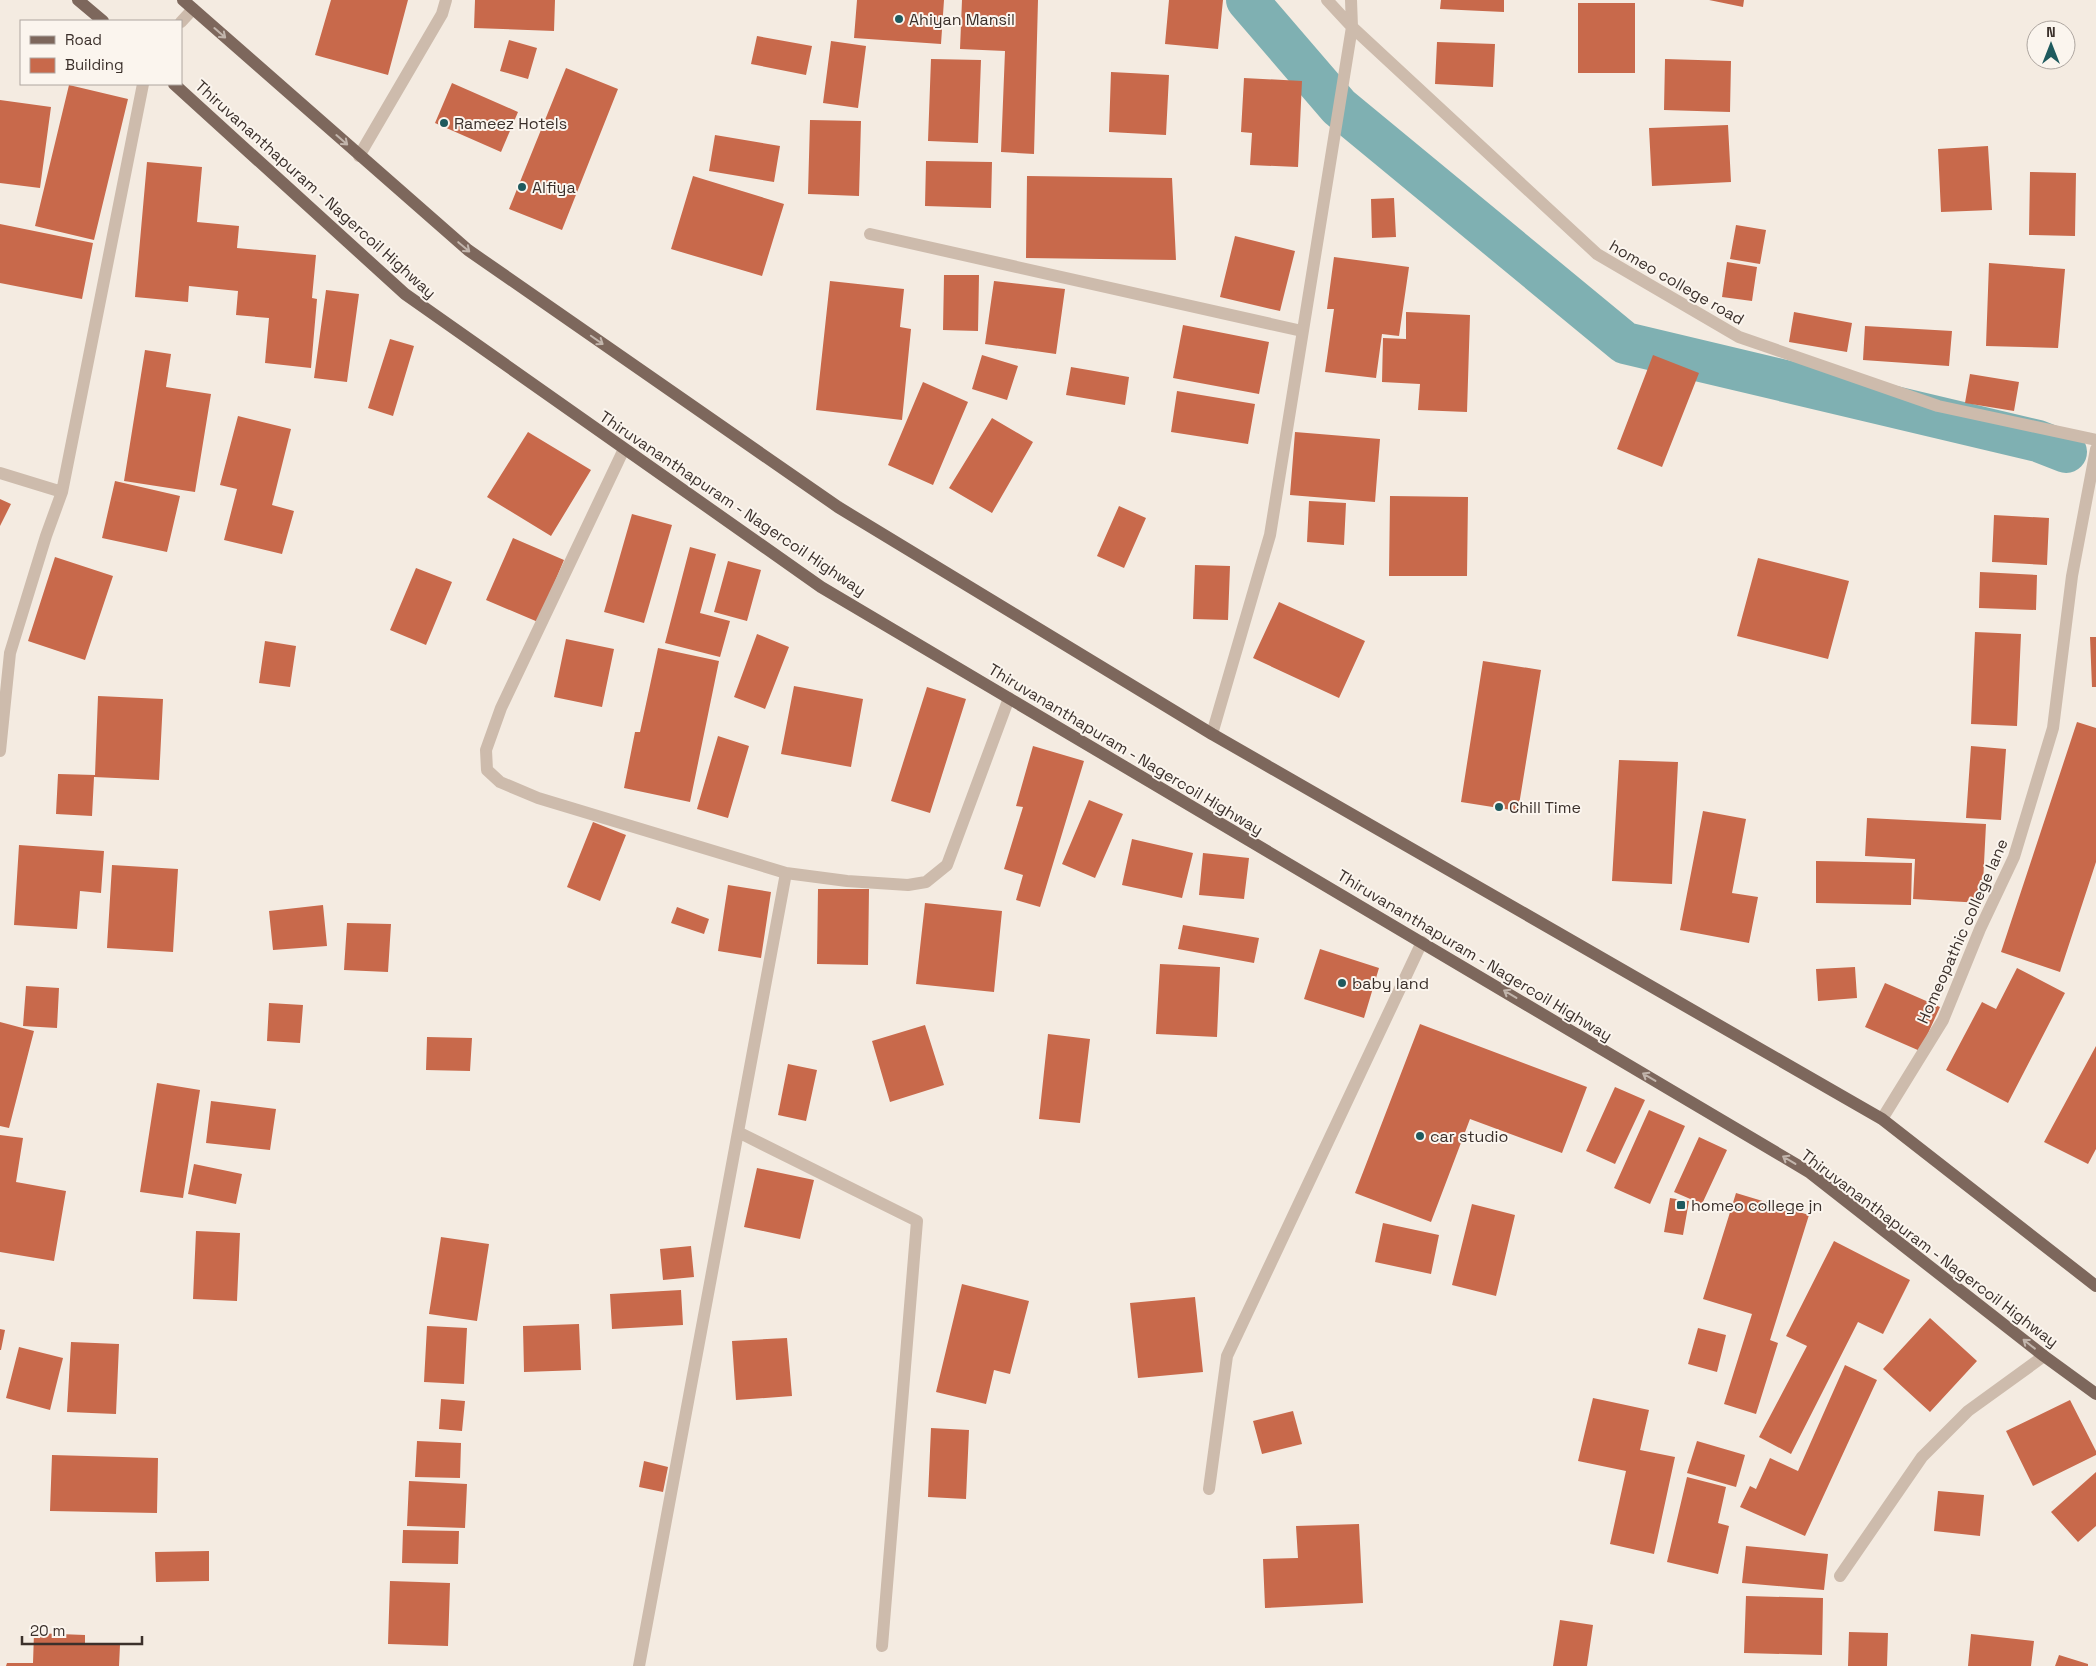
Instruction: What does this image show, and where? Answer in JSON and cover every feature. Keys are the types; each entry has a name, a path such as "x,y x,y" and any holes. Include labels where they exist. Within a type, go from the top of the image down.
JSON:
{"main road":[{"path":"78,0 102,20"},
{"path":"184,0 468,250 838,507 1212,734 1882,1119 2096,1286"},
{"name":"Thiruvananthapuram - Nagercoil Highway","path":"175,85 405,294 821,587 1808,1172 2044,1356 2096,1394"}],"street":[{"path":"359,156 442,14 446,0"},
{"name":"homeo college road","path":"1327,0 1352,27 1597,254 1739,337 1938,406 2096,440"},
{"path":"1212,734 1270,534 1352,27 1352,0"},
{"path":"182,21 193,9"},
{"path":"0,751 10,653 46,536 62,492 143,85"},
{"path":"870,234 1302,330"},
{"path":"624,449 501,708 486,750 488,770 500,782 538,798 786,873 900,884 926,882 946,865 1009,698"},
{"name":"Homeopathic college lane","path":"1882,1119 1944,1020 1980,928 2014,857 2053,728 2072,576 2096,449"},
{"path":"0,473 62,492"},
{"path":"640,1666 786,873"},
{"path":"1208,1489 1227,1356 1422,942"},
{"path":"738,1132 918,1221 882,1646"},
{"path":"1840,1576 1922,1457 1968,1411 2044,1356"}],"building":[{"path":"331,0 408,0 388,75 315,55"},
{"path":"475,0 555,0 554,31 474,28"},
{"name":"Ahiyan Mansil","path":"857,0 944,0 941,44 854,38"},
{"path":"962,0 1038,0 1034,154 1001,152 1005,51 960,49"},
{"path":"1169,0 1223,0 1218,49 1165,44"},
{"path":"1441,0 1504,0 1504,12 1440,9"},
{"path":"1709,0 1744,0 1743,7"},
{"path":"1578,3 1635,3 1635,73 1578,73"},
{"path":"757,36 812,46 806,75 751,64"},
{"path":"509,40 537,48 528,79 500,71"},
{"path":"831,41 866,46 858,108 823,103"},
{"path":"1437,42 1495,44 1493,87 1435,84"},
{"path":"931,59 981,60 978,143 928,141"},
{"path":"1665,59 1731,61 1730,112 1664,110"},
{"path":"566,68 618,89 562,230 509,209"},
{"path":"1111,72 1169,75 1166,135 1109,132"},
{"path":"1244,78 1302,81 1298,167 1250,165 1252,133 1241,132"},
{"path":"452,83 518,112 501,152 435,123"},
{"path":"69,85 128,99 94,240 35,226"},
{"path":"0,100 51,107 40,188 0,183"},
{"path":"810,120 861,121 859,196 808,194"},
{"path":"1728,125 1731,182 1652,186 1649,128"},
{"path":"715,135 780,146 774,182 709,171"},
{"path":"1988,146 1992,210 1941,212 1938,149"},
{"path":"926,161 992,162 991,208 925,206"},
{"path":"147,162 202,167 197,222 239,226 237,248 316,255 312,298 317,299 311,368 265,363 269,318 236,315 238,291 189,286 188,302 135,297"},
{"path":"2030,172 2076,173 2075,236 2029,235"},
{"path":"693,176 784,204 762,276 671,249"},
{"path":"1027,176 1172,178 1176,260 1026,258"},
{"path":"1394,198 1396,237 1372,238 1371,199"},
{"path":"0,224 93,243 82,299 0,283"},
{"path":"1736,225 1766,230 1760,264 1730,259"},
{"path":"1235,236 1295,251 1280,311 1220,297"},
{"path":"1334,257 1409,267 1399,336 1382,334 1376,378 1325,372 1334,309 1327,309"},
{"path":"1727,262 1757,267 1752,301 1722,297"},
{"path":"1989,263 2065,269 2058,348 1986,346"},
{"path":"944,275 979,275 978,331 943,330"},
{"path":"830,281 904,289 900,327 911,329 902,420 816,410"},
{"path":"994,281 1065,289 1056,354 985,344"},
{"path":"326,290 359,294 347,382 314,378"},
{"path":"1406,312 1470,315 1467,412 1418,410 1420,384 1382,382 1383,338 1406,339"},
{"path":"1794,312 1852,323 1847,352 1789,342"},
{"path":"1183,325 1269,342 1259,394 1173,378"},
{"path":"1865,326 1952,331 1949,366 1863,360"},
{"path":"390,339 414,346 393,416 368,408"},
{"path":"145,350 171,354 166,387 211,394 195,492 124,481"},
{"path":"982,355 1018,366 1007,400 972,389"},
{"path":"1653,355 1699,373 1662,467 1617,449"},
{"path":"1071,367 1129,377 1125,405 1066,395"},
{"path":"1970,374 2019,382 2014,411 1965,403"},
{"path":"923,382 968,402 933,485 888,465"},
{"path":"1177,391 1255,404 1248,444 1171,432"},
{"path":"238,416 291,429 272,505 294,511 282,554 224,540 237,489 220,485"},
{"path":"992,418 1033,442 992,513 949,488"},
{"path":"528,432 591,470 551,536 487,497"},
{"path":"1295,432 1380,439 1375,502 1290,495"},
{"path":"115,481 180,496 167,552 102,538"},
{"path":"1390,496 1468,497 1467,576 1389,576"},
{"path":"0,499 11,504 0,526"},
{"path":"1309,501 1346,503 1344,545 1307,542"},
{"path":"1119,506 1146,518 1124,568 1097,556"},
{"path":"632,514 672,525 644,623 604,612"},
{"path":"1994,515 2049,518 2047,565 1992,562"},
{"path":"513,538 564,560 538,622 486,600"},
{"path":"690,547 716,554 700,613 730,621 720,657 665,643"},
{"path":"55,557 113,576 85,660 28,641"},
{"path":"1758,558 1849,581 1828,659 1737,636"},
{"path":"728,561 761,570 747,621 714,612"},
{"path":"1195,565 1230,566 1228,620 1193,619"},
{"path":"416,568 452,582 426,645 390,630"},
{"path":"1980,572 2037,575 2036,610 1979,608"},
{"path":"1279,602 1365,641 1339,698 1253,658"},
{"path":"1975,632 2021,634 2017,726 1971,724"},
{"path":"757,634 789,647 765,709 734,697"},
{"path":"2090,637 2096,637 2096,687 2092,687"},
{"path":"566,639 614,649 602,707 554,697"},
{"path":"265,641 296,646 290,687 259,683"},
{"path":"658,648 719,661 690,802 624,788 635,732 640,732"},
{"path":"1483,661 1541,670 1518,811 1461,802"},
{"path":"794,686 863,699 851,767 781,754"},
{"path":"927,687 966,699 930,813 891,801"},
{"path":"98,696 163,699 159,780 94,777 92,816 56,814 58,774 95,775"},
{"path":"2077,722 2096,728 2096,862 2060,972 2001,952"},
{"path":"718,736 749,746 728,818 697,809"},
{"path":"1033,746 1084,761 1040,907 1016,900 1023,875 1004,869 1023,807 1016,806"},
{"path":"1971,746 2006,749 2001,820 1966,818"},
{"path":"1619,760 1678,762 1672,884 1612,881"},
{"path":"1089,800 1123,814 1095,878 1062,864"},
{"path":"1703,811 1746,819 1732,893 1758,897 1749,943 1680,930"},
{"path":"1867,818 1986,824 1982,903 1913,899 1915,859 1865,856"},
{"path":"593,822 626,835 600,901 567,887"},
{"path":"1132,839 1193,853 1182,898 1122,885"},
{"path":"19,845 104,851 101,893 80,891 77,929 14,925"},
{"path":"1203,853 1249,858 1244,899 1199,895"},
{"path":"1816,861 1912,863 1911,905 1816,903"},
{"path":"112,865 178,869 173,952 107,948"},
{"path":"728,885 771,892 761,958 718,951"},
{"path":"818,889 869,889 868,965 817,964"},
{"path":"925,903 1002,911 994,992 916,984"},
{"path":"323,905 327,946 273,950 269,911"},
{"path":"677,907 709,919 704,934 671,923"},
{"path":"347,923 391,924 388,972 344,970"},
{"path":"1183,925 1259,938 1254,963 1178,949"},
{"name":"baby land","path":"1320,949 1379,968 1364,1018 1304,999"},
{"path":"1160,964 1220,967 1217,1037 1156,1034"},
{"path":"1855,967 1857,998 1818,1001 1816,969"},
{"path":"2017,968 2065,993 2008,1103 1946,1070 1982,1002 1996,1009"},
{"path":"1885,983 1940,1007 1920,1051 1865,1027"},
{"path":"26,986 59,988 57,1028 23,1026"},
{"path":"269,1003 303,1005 300,1043 267,1041"},
{"path":"0,1022 34,1031 9,1128 0,1126"},
{"name":"car studio","path":"1420,1024 1587,1087 1562,1153 1470,1119 1431,1222 1355,1193"},
{"path":"925,1025 944,1085 890,1102 872,1041"},
{"path":"1048,1034 1090,1039 1080,1123 1039,1119"},
{"path":"427,1037 472,1038 470,1071 426,1070"},
{"path":"2096,1046 2096,1149 2088,1164 2044,1142"},
{"path":"788,1064 817,1070 806,1121 778,1115"},
{"path":"157,1083 200,1090 183,1198 140,1192"},
{"path":"1615,1087 1645,1100 1615,1164 1586,1151"},
{"path":"211,1101 276,1109 270,1150 206,1143"},
{"path":"1649,1110 1685,1126 1650,1204 1614,1188"},
{"path":"0,1135 23,1138 16,1182 66,1191 54,1261 0,1252"},
{"path":"1699,1137 1727,1150 1702,1204 1674,1192"},
{"path":"194,1164 242,1174 236,1204 188,1194"},
{"path":"757,1168 814,1180 800,1239 744,1227"},
{"path":"1736,1193 1809,1215 1770,1340 1778,1343 1756,1414 1724,1404 1752,1314 1703,1299"},
{"path":"1670,1198 1689,1201 1683,1235 1664,1232"},
{"path":"1472,1204 1515,1215 1496,1296 1452,1285"},
{"path":"1383,1223 1439,1235 1431,1274 1375,1262"},
{"path":"196,1231 240,1233 237,1301 193,1299"},
{"path":"441,1237 489,1244 477,1321 429,1314"},
{"path":"1834,1241 1910,1280 1883,1334 1858,1322 1791,1454 1759,1437 1807,1346 1786,1336"},
{"path":"691,1246 694,1277 663,1280 660,1249"},
{"path":"962,1284 1029,1301 1010,1374 994,1370 986,1404 936,1392"},
{"path":"681,1290 683,1325 612,1329 610,1294"},
{"path":"1195,1297 1203,1372 1138,1378 1130,1303"},
{"path":"1930,1318 1977,1361 1930,1412 1883,1369"},
{"path":"579,1324 581,1370 524,1372 523,1326"},
{"path":"427,1326 467,1328 464,1384 424,1382"},
{"path":"1698,1328 1726,1335 1717,1372 1688,1364"},
{"path":"0,1329 5,1330 1,1350 0,1350"},
{"path":"787,1338 792,1396 736,1400 732,1341"},
{"path":"71,1342 119,1344 116,1414 67,1412"},
{"path":"19,1347 63,1358 50,1410 6,1398"},
{"path":"1845,1365 1877,1380 1805,1536 1740,1507 1750,1486 1756,1489 1770,1458 1798,1471"},
{"path":"1593,1398 1649,1410 1640,1450 1675,1457 1654,1554 1610,1544 1626,1471 1578,1461"},
{"path":"441,1399 465,1401 462,1431 439,1429"},
{"path":"2070,1400 2096,1451 2096,1455 2033,1486 2006,1431"},
{"path":"1293,1411 1302,1444 1262,1454 1253,1421"},
{"path":"931,1428 969,1430 966,1499 928,1497"},
{"path":"417,1441 461,1443 460,1478 415,1477"},
{"path":"1697,1441 1745,1455 1736,1487 1687,1473"},
{"path":"52,1455 158,1458 157,1513 50,1511"},
{"path":"644,1461 668,1467 663,1492 639,1487"},
{"path":"2096,1472 2096,1526 2078,1542 2051,1512"},
{"path":"1687,1477 1726,1487 1718,1523 1729,1526 1718,1574 1667,1562"},
{"path":"409,1481 467,1484 465,1528 407,1526"},
{"path":"1938,1491 1984,1495 1980,1536 1934,1531"},
{"path":"1359,1524 1363,1603 1265,1608 1263,1559 1298,1558 1296,1526"},
{"path":"403,1530 459,1531 458,1564 402,1563"},
{"path":"1746,1546 1828,1554 1824,1590 1742,1583"},
{"path":"209,1551 209,1581 156,1582 155,1552"},
{"path":"390,1581 450,1583 448,1646 388,1644"},
{"path":"1746,1596 1823,1598 1822,1655 1744,1653"},
{"path":"1560,1620 1593,1625 1587,1666 1553,1666"},
{"path":"1849,1632 1888,1633 1887,1666 1848,1666"},
{"path":"34,1633 85,1635 85,1644 120,1645 119,1666 6,1666 7,1663 33,1663"},
{"path":"1971,1634 2034,1641 2031,1666 1968,1666"},
{"path":"2059,1655 2088,1664 2088,1666 2055,1666"}],"waterway":[{"path":"1247,0 1339,107 1625,343 2038,441 2066,452"}],"place":[{"name":"Ahiyan Mansil","path":"899,19"},
{"name":"Rameez Hotels","path":"444,123"},
{"name":"Alfiya","path":"522,187"},
{"name":"Chill Time","path":"1499,807"},
{"name":"baby land","path":"1342,983"},
{"name":"car studio","path":"1420,1136"},
{"name":"homeo college jn","path":"1681,1205"}]}
